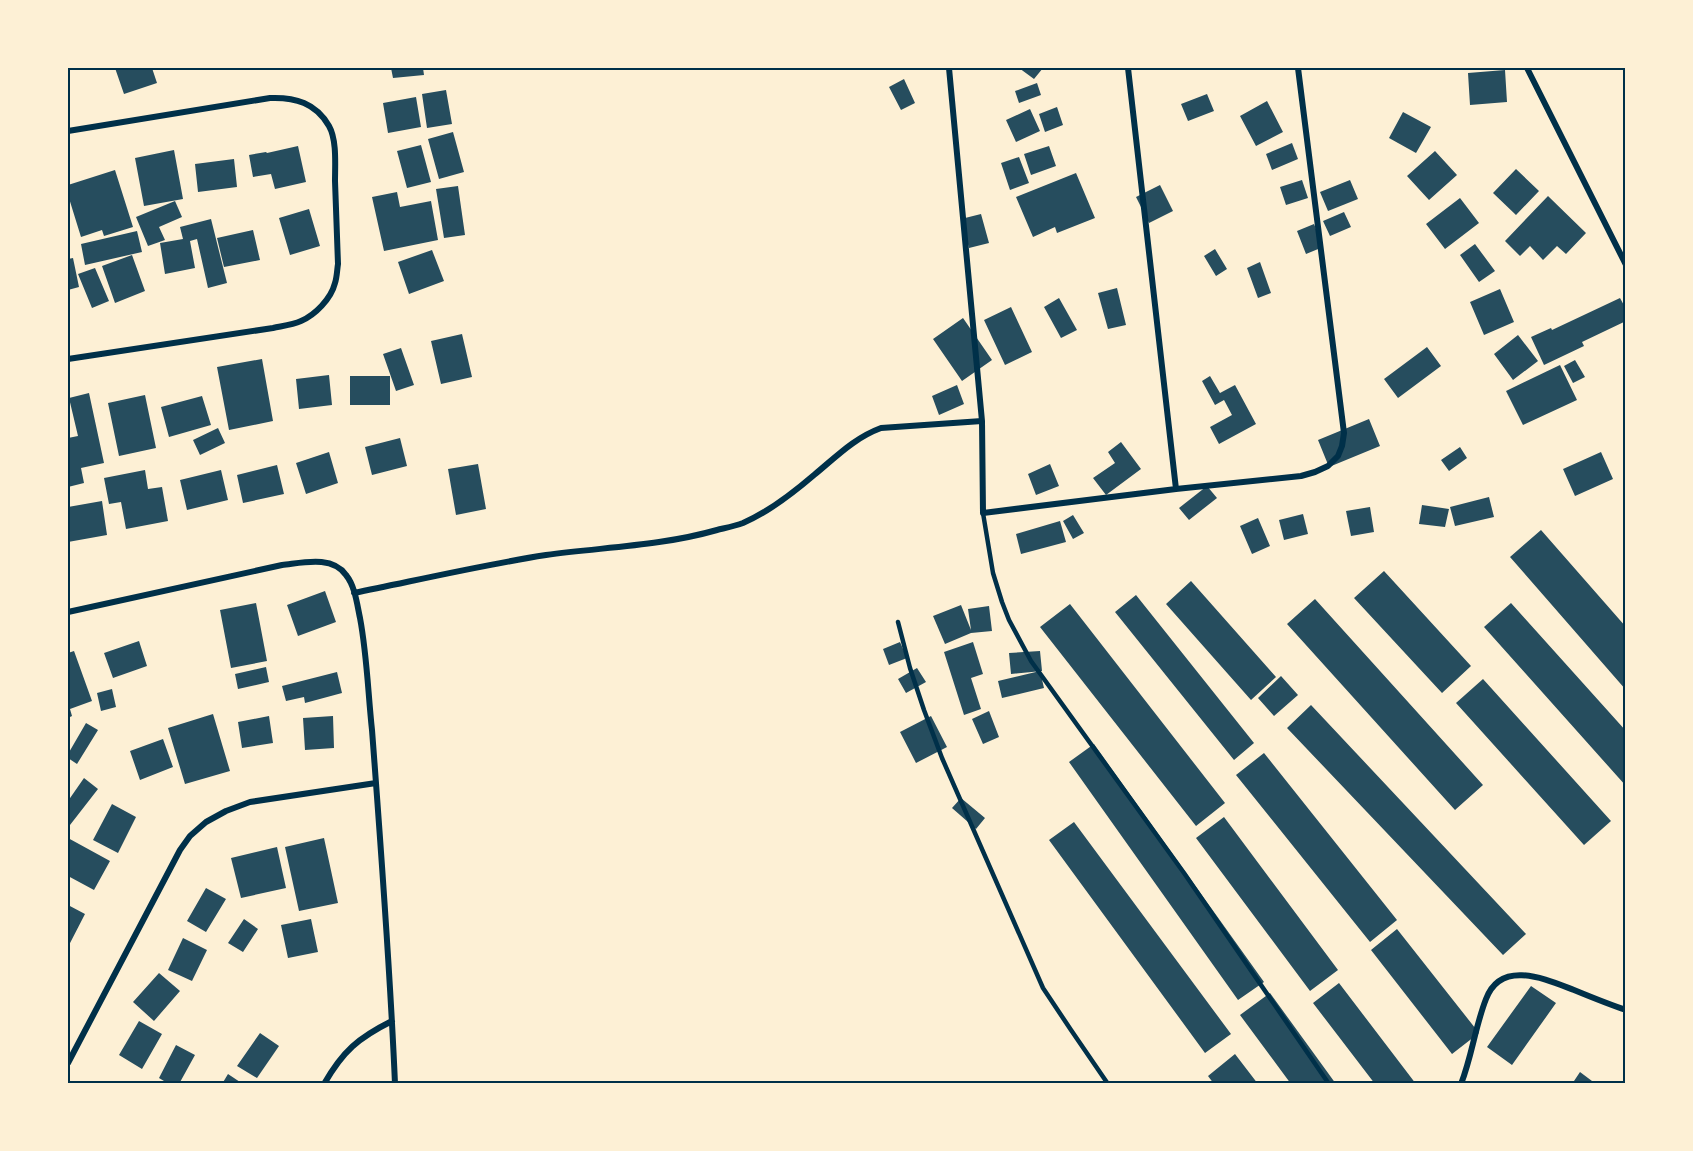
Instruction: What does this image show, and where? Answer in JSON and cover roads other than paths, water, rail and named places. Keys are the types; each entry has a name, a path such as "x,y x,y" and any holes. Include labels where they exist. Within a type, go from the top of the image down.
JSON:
{"street":[{"path":"949,68 982,421 983,513 1301,476 1328,466 1338,456 1344,433 1298,68"},
{"path":"1128,68 1176,489"},
{"path":"1527,68 1626,265"},
{"path":"68,131 270,98 287,97 302,101 317,112 330,127 334,147 338,264 336,283 332,293 317,310 301,321 273,328 68,359"},
{"path":"354,593 519,560 592,549 652,544 698,536 742,524 786,497 866,434 881,428 982,421"},
{"path":"68,612 282,565 314,562 332,564 347,575 354,593 364,642 376,783 395,1083"},
{"path":"68,1063 180,850 190,836 216,817 250,802 376,783"},
{"path":"1461,1083 1472,1052 1486,998 1490,990 1502,979 1510,976 1534,976 1626,1010"},
{"path":"324,1083 341,1057 355,1042 392,1021"}],"lane":[{"path":"983,513 993,573 1000,596 1009,620 1031,661 1184,873 1329,1083"},
{"path":"898,622 909,668 942,758 1043,988 1108,1083"}]}
